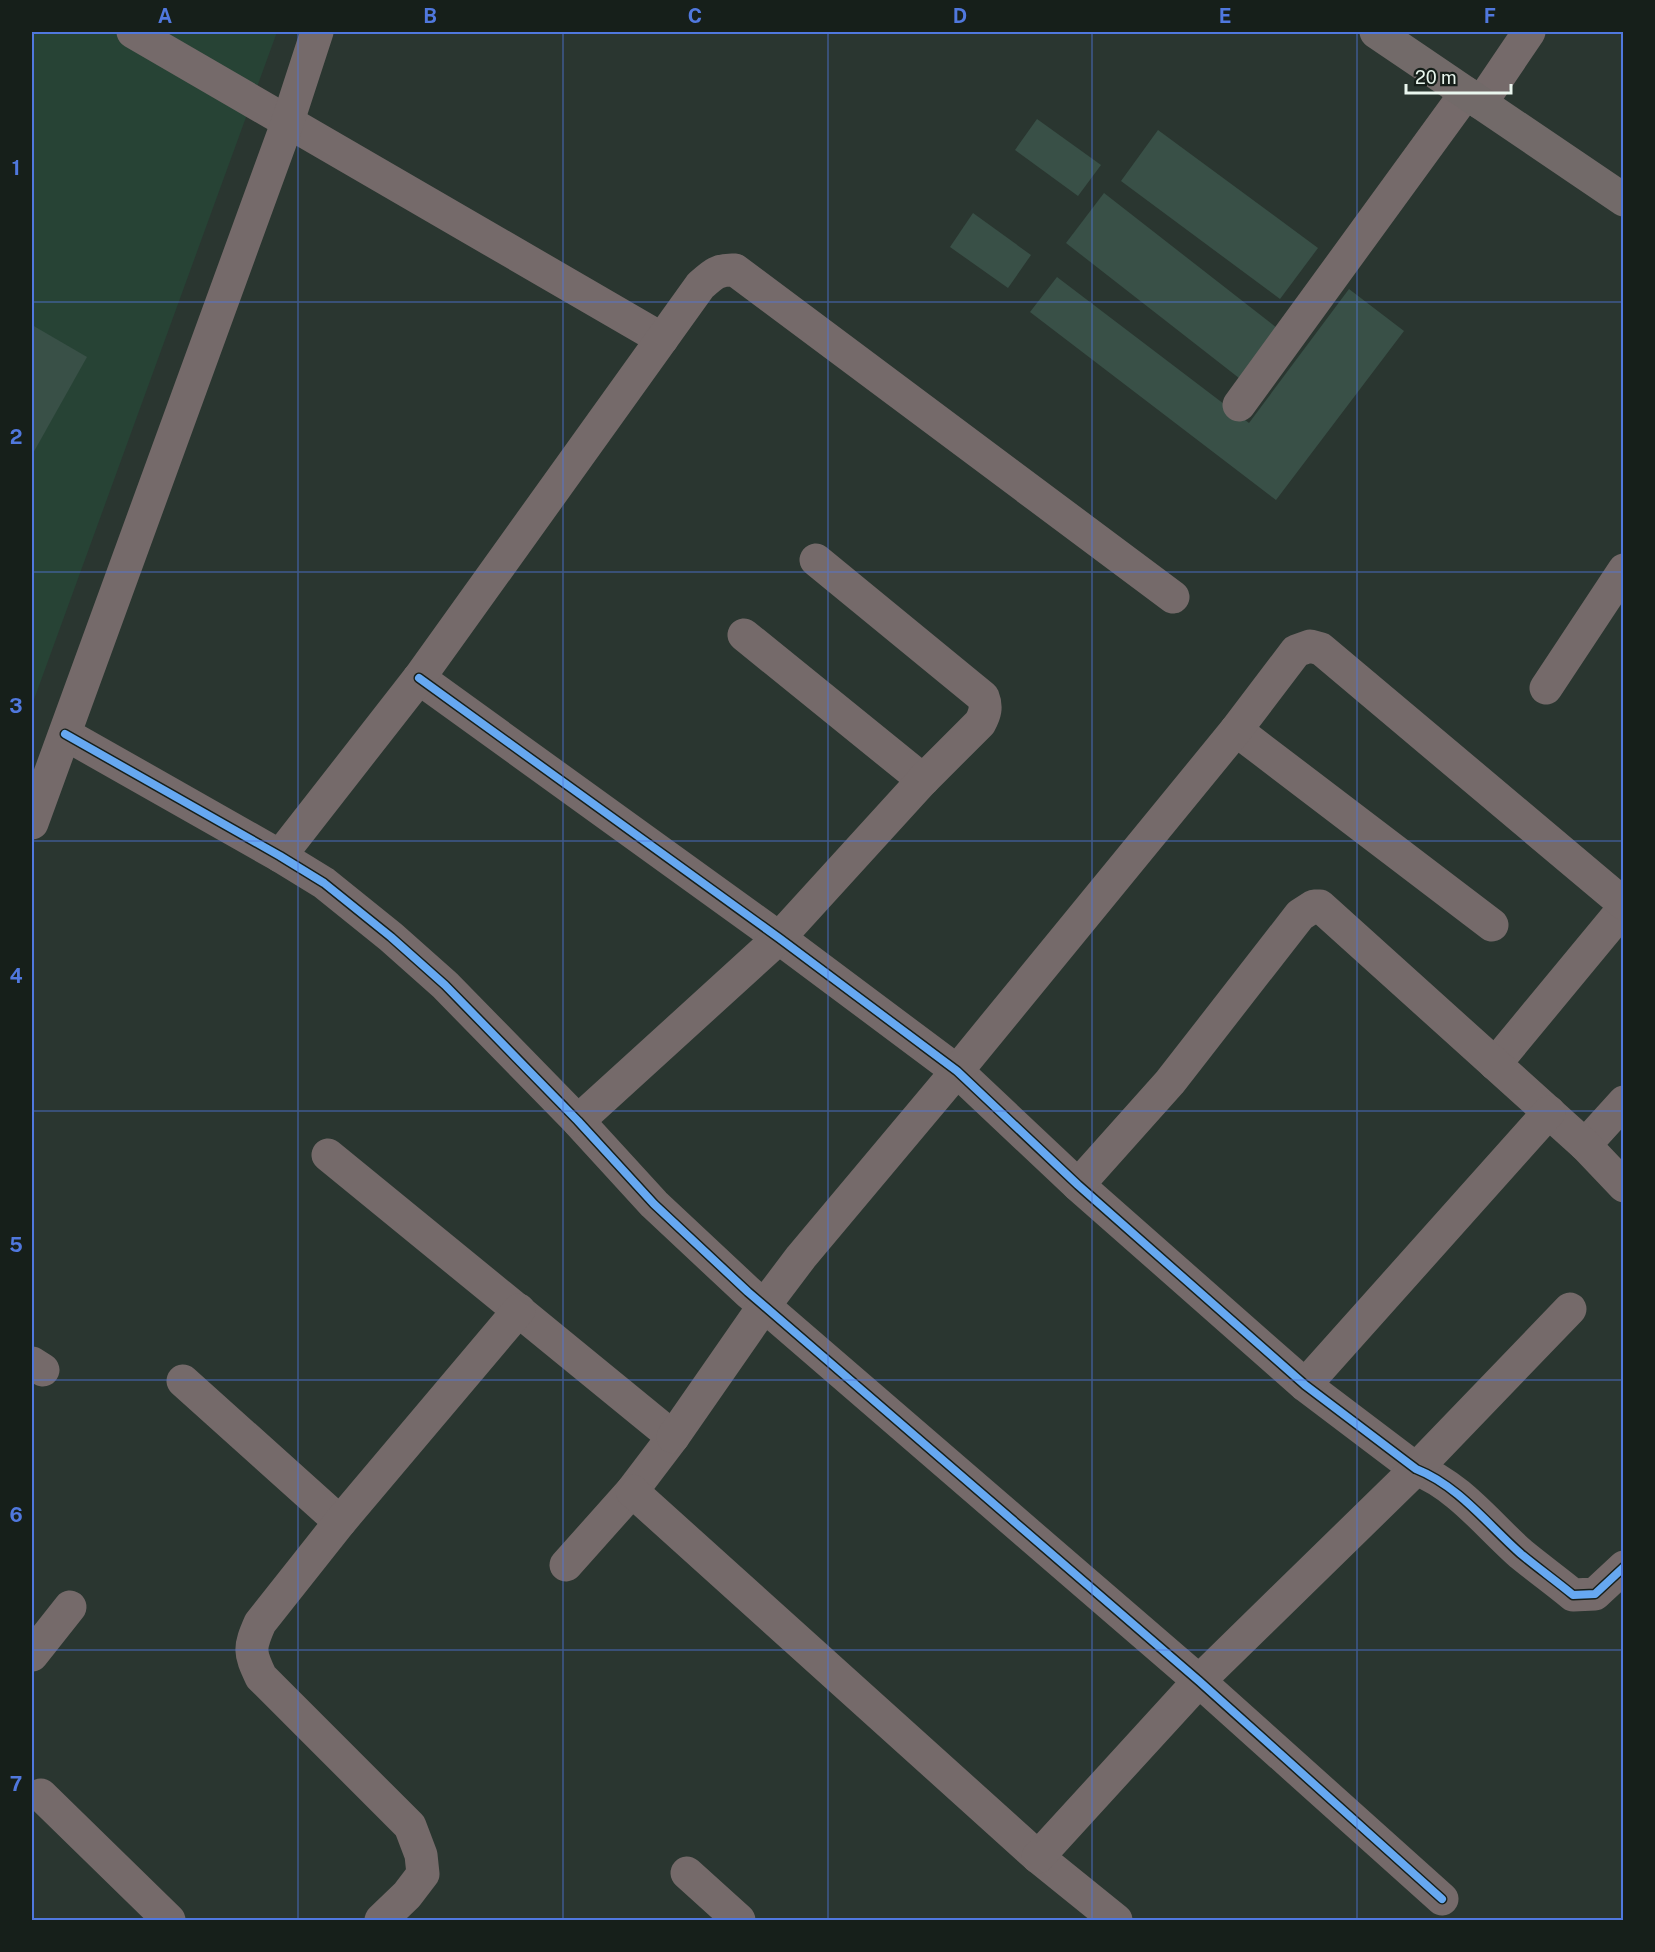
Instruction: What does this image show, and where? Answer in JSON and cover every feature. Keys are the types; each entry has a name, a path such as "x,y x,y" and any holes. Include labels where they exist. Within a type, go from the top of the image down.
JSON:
{"main road":[{"path":"1376,32 1623,200"}],"street":[{"path":"133,32 662,339"},
{"path":"32,823 288,121 317,32"},
{"path":"1239,405 1474,98 1529,32"},
{"path":"280,856 418,678 700,286 710,276 723,269 735,270 1173,597"},
{"path":"578,1121 779,938 923,780 980,723 986,705 983,697 816,560"},
{"path":"1546,688 1623,570"},
{"path":"744,635 923,780"},
{"path":"566,1564 632,1491 801,1257 957,1071 1236,730 1296,651 1310,646 1321,650 1623,904"},
{"path":"418,678 779,938 957,1071 1078,1185 1305,1385 1416,1469 1433,1476 1449,1487 1522,1554 1573,1595 1595,1594 1623,1567"},
{"path":"1236,730 1492,925"},
{"path":"65,734 324,883 392,937 445,985 578,1121 654,1204 764,1306 1199,1680 1442,1899"},
{"path":"1078,1185 1170,1082 1300,915 1314,906 1320,906 1585,1144 1623,1186"},
{"path":"1495,1064 1623,909"},
{"path":"1585,1144 1623,1102"},
{"path":"1305,1385 1549,1112"},
{"path":"328,1155 673,1437"},
{"path":"1038,1857 1199,1680 1416,1469 1570,1309"},
{"path":"381,1920 407,1895 423,1874 421,1855 410,1826 261,1677 251,1656 252,1639 260,1623 340,1522 519,1310"},
{"path":"183,1381 340,1522"},
{"path":"632,1491 1038,1857 1116,1920"},
{"path":"32,1655 70,1607"},
{"path":"41,1795 169,1920"},
{"path":"687,1873 706,1909 739,1920"}],"shaded area":[{"path":"32,32 277,32 32,705"}],"building":[{"path":"1037,119 1101,165 1078,196 1015,150"},
{"path":"1158,130 1318,248 1280,299 1121,181"},
{"path":"1104,193 1277,328 1239,378 1066,243"},
{"path":"973,213 1031,255 1008,288 950,247"},
{"path":"1057,277 1249,423 1349,289 1404,331 1276,500 1030,312"},
{"path":"32,325 87,357 32,455"}],"cycle path":[{"path":"419,678 779,938 957,1071 1078,1185 1305,1385 1416,1469 1446,1485 1521,1554 1573,1595 1595,1594 1624,1567"},
{"path":"65,734 324,883 391,937 445,985 578,1121 654,1204 748,1292 1199,1681 1442,1899"}]}
